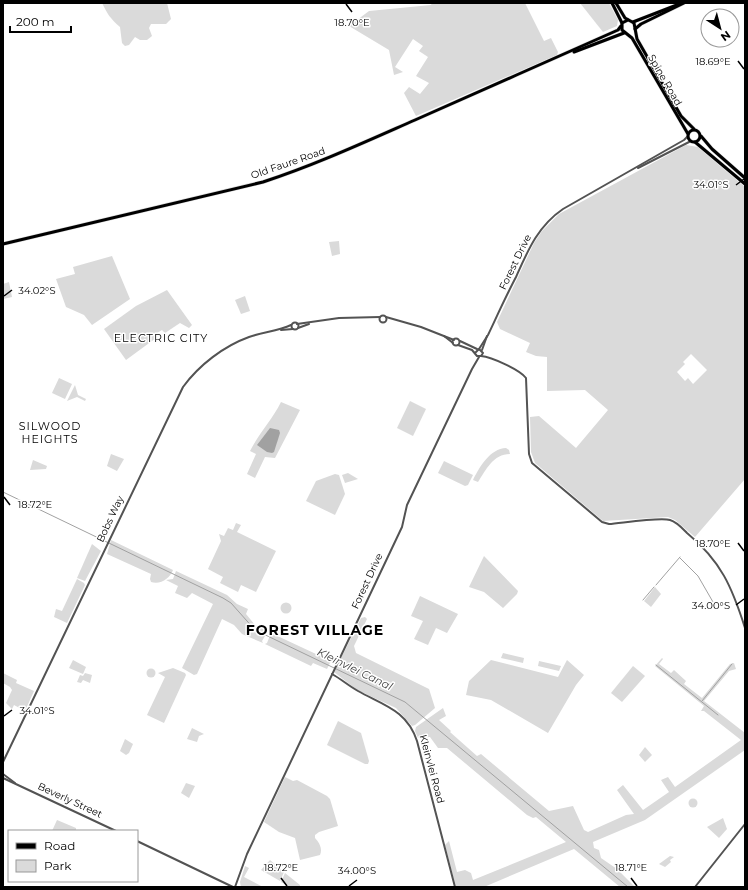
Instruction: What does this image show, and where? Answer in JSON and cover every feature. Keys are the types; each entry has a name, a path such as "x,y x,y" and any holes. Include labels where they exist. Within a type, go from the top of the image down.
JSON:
{"main road":[{"path":"612,3 622,24 624,33 628,34 641,24 683,3"},
{"path":"616,3 628,20 633,22 683,3"},
{"path":"622,24 628,20"},
{"name":"Spine Road","path":"633,22 637,39 681,116 694,130"},
{"name":"Old Faure Road","path":"3,244 280,177 348,150 565,55 618,30 622,24"},
{"name":"Old Faure Road","path":"565,55 624,33"},
{"name":"Spine Road","path":"628,34 688,135"},
{"path":"745,178 712,149 701,136 699,131 694,130 688,135 691,141 695,142 745,184"},
{"path":"695,142 699,140 701,136"},
{"path":"3,239 12,242"}],"street":[{"name":"Forest Drive","path":"234,887 247,854 331,674 402,527 407,505 472,369 483,351 488,335 532,244 541,229 563,209 684,140 688,135"},
{"name":"Forest Drive","path":"632,170 691,141"},
{"path":"310,323 298,328 297,324 339,318 386,317 454,340 458,339 473,349 483,351 493,359"},
{"path":"370,318 383,322 386,320 398,321"},
{"name":"Bobs Way","path":"3,762 185,383 199,369 235,343 291,326 294,323 297,324"},
{"name":"Bobs Way","path":"278,330 298,328"},
{"name":"Forest Drive","path":"472,369 475,354 488,335"},
{"path":"443,336 455,345 458,345 480,356 493,359 522,373 527,379 529,454 532,463 602,522 609,524 668,520 678,525 703,546 721,569 733,592 745,628"},
{"path":"458,345 460,341"},
{"name":"Kleinvlei Road","path":"331,674 357,691 396,710 413,729 455,887"},
{"name":"Beverly Street","path":"3,774 18,784"},
{"name":"Beverly Street","path":"3,778 114,830"},
{"path":"695,887 745,824"},
{"path":"138,841 234,887"}],"green space":[{"path":"102,3 167,3 171,19 166,24 151,24 149,28 152,36 147,40 140,40 135,37 129,45 125,46 122,43 120,27 106,11"},
{"path":"432,3 525,3 544,41 551,38 558,52 557,55 416,116 404,93 409,87 420,94 429,83 416,76 428,57 419,51 423,46 413,39 395,67 403,72 394,75 389,50 349,26 369,11 431,5"},
{"path":"580,3 609,3 618,20 617,26 603,32"},
{"path":"686,145 698,147 745,187 745,479 695,537 675,520 668,517 603,521 535,463 531,452 530,417 539,416 576,448 608,410 585,390 547,391 547,357 536,356 526,352 530,343 500,329 497,322 534,243 542,231 559,214","holes":["691,354 707,370 693,384 688,378 685,381 677,372 685,364 683,362"]},
{"path":"339,241 340,254 332,256 329,242"},
{"path":"112,256 130,299 92,325 84,315 66,307 56,279 75,274 73,267"},
{"path":"9,282 12,297 3,299 3,284"},
{"path":"167,290 192,325 189,328 180,323 165,333 162,330 154,335 156,338 126,360 104,329 136,306"},
{"path":"245,296 250,311 241,314 235,300"},
{"path":"59,378 72,384 65,399 52,393"},
{"path":"75,385 78,395 86,399 85,401 77,397 67,401"},
{"path":"410,401 426,409 413,436 397,428"},
{"path":"281,402 300,410 275,458 265,457 255,478 247,474 256,454 250,451"},
{"path":"506,448 509,450 510,454 499,457 495,460 487,468 478,482 473,480 482,464 490,455 495,451"},
{"path":"111,454 124,459 117,471 107,466"},
{"path":"33,460 47,466 46,469 30,470"},
{"path":"444,461 473,475 468,485 465,486 438,473"},
{"path":"348,473 358,479 345,483 342,475"},
{"path":"335,474 339,475 345,494 335,515 306,501 316,481"},
{"path":"236,523 241,525 237,532 276,551 256,592 241,585 238,592 220,583 223,577 208,569 221,541 219,534 224,536 228,528 233,530"},
{"path":"111,540 173,570 172,573 162,582 151,582 151,574 107,554"},
{"path":"92,544 101,551 85,581 77,578"},
{"path":"484,556 518,591 517,594 503,608 484,592 469,587"},
{"path":"176,571 227,595 237,604 248,609 246,614 255,625 268,631 262,641 263,643 242,634 234,625 222,619 197,674 194,675 182,668 213,604 192,593 187,598 175,593 178,586 166,580 173,579"},
{"path":"77,579 85,585 67,623 54,617 56,609 62,611"},
{"path":"655,587 661,594 651,607 644,601"},
{"path":"420,596 458,614 447,633 436,628 428,645 414,639 423,621 411,616"},
{"path":"286,602 290,604 292,608 290,612 286,614 282,612 280,608 282,604"},
{"path":"365,617 367,619 354,646 356,653 429,689 435,708 415,725 412,726 396,708 357,690 334,672 361,618"},
{"path":"271,633 331,661 327,669 313,663 311,666 265,644 267,643"},
{"path":"503,653 524,658 523,663 501,658"},
{"path":"662,658 663,659 659,664 671,673 674,670 686,681 684,684 702,698 730,664 734,663 736,669 729,671 704,701 745,733 745,750 645,820 593,842 594,848 599,850 601,858 617,869 635,887 620,887 574,849 484,887 456,887 445,845 449,841 457,872 465,870 471,873 473,880 566,842 536,817 533,818 527,815 447,748 438,748 430,737 418,738 415,731 416,727 443,708 446,716 439,720 477,756 481,754 549,811 573,806 584,830 588,832 626,815 634,814 617,790 623,785 643,810 669,792 661,780 668,777 675,787 741,740 704,711 701,711 704,706 655,666"},
{"path":"73,660 86,667 83,674 69,668"},
{"path":"491,660 558,677 567,660 584,675 576,685 548,733 491,700 466,695 469,681"},
{"path":"539,661 561,666 559,671 538,666"},
{"path":"633,666 645,676 622,702 611,693"},
{"path":"173,668 185,673 186,675 164,723 147,715 165,677 158,673"},
{"path":"149,669 153,669 155,673 153,677 149,677 147,675 147,671"},
{"path":"3,673 17,680 16,683 34,691 25,711 14,705 12,709 6,703 12,690 3,683"},
{"path":"85,673 92,675 90,683 83,680 81,683 77,682 80,675 83,676"},
{"path":"338,721 361,733 369,761 368,764 365,764 327,745"},
{"path":"192,728 204,734 199,736 197,742 187,739"},
{"path":"125,739 133,744 129,753 126,755 120,751"},
{"path":"645,747 652,755 645,762 639,755"},
{"path":"285,777 293,781 297,780 330,799 338,826 319,832 315,835 315,838 321,848 320,855 300,860 295,838 279,832 264,822"},
{"path":"186,783 195,786 189,798 181,793"},
{"path":"693,798 698,803 693,808 688,803"},
{"path":"723,818 727,829 719,838 707,827"},
{"path":"57,820 76,828 76,830 52,830"},
{"path":"670,856 674,857 665,867 659,864"},
{"path":"270,860 284,872 280,881 261,870"},
{"path":"245,866 249,868 244,877 263,887 241,887 240,882"},
{"path":"285,873 300,885 300,887 289,887 281,882"}],"shaded area":[{"path":"270,428 279,430 280,433 274,452 272,453 267,452 257,445"}],"waterway":[{"name":"Kleinvlei Canal","path":"3,492 223,598 231,603 255,630 405,702 628,887"},
{"path":"656,585 680,557"},
{"path":"680,558 698,576 713,602"},
{"path":"643,600 654,587"},
{"path":"702,701 732,664"},
{"path":"656,665 718,715"}],"district":[{"name":"ELECTRIC CITY","path":"161,338"},
{"name":"SILWOOD HEIGHTS","path":"50,432"},
{"name":"FOREST VILLAGE","path":"315,630"}]}
